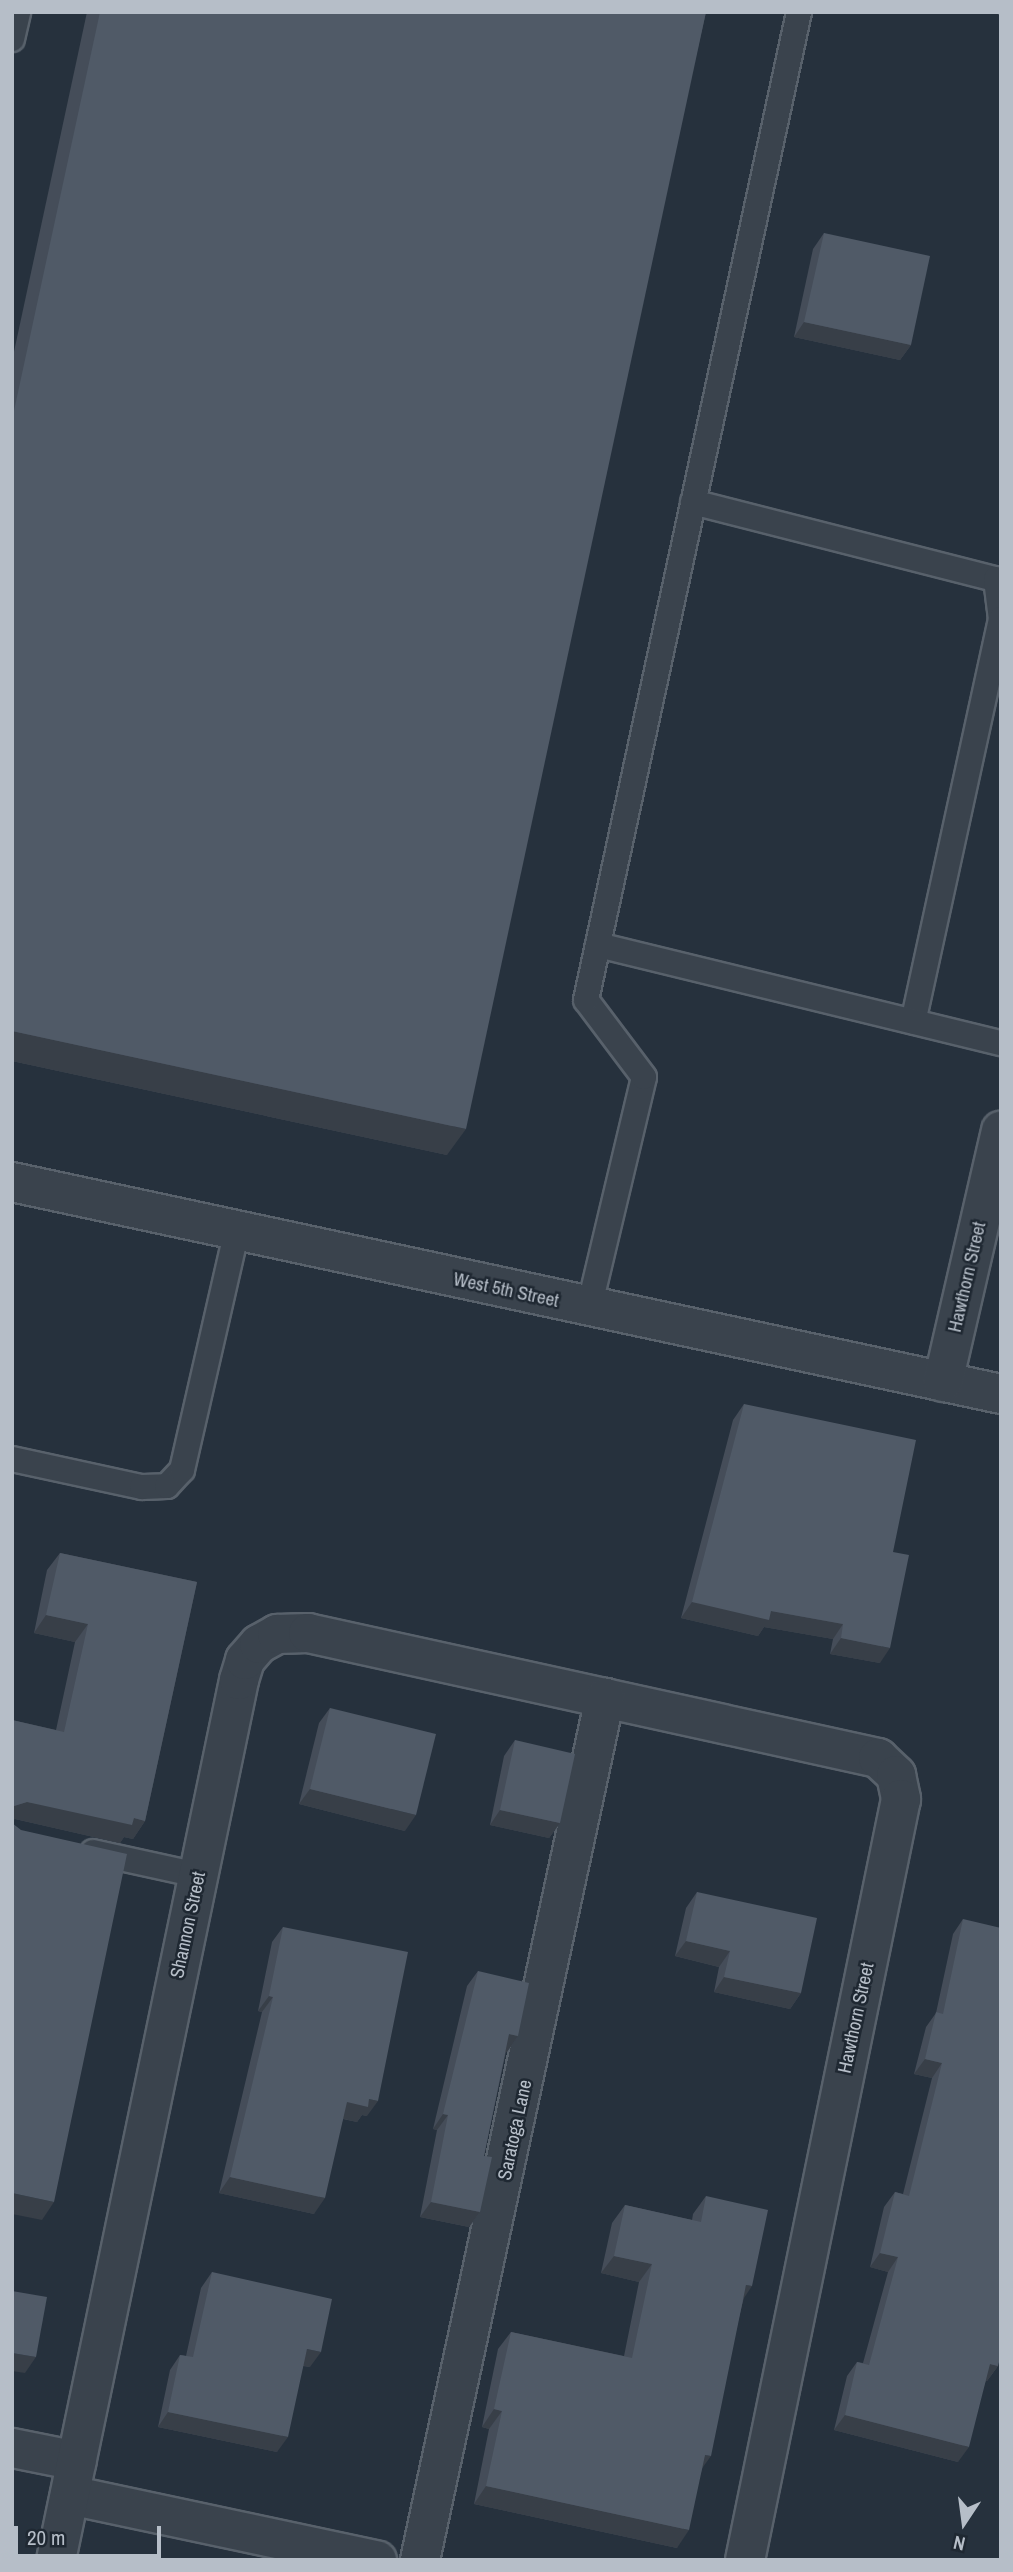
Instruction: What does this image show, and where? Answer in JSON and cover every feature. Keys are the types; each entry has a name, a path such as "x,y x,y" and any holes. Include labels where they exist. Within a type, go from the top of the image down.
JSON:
{"street":[{"name":"Hawthorn Street","path":"943,1382 1001,1131"},
{"name":"West 5th Street","path":"12,1182 589,1308 1001,1394"},
{"name":"Shannon Street","path":"56,2560 245,1660 259,1644 277,1634 308,1633 605,1698"},
{"name":"Hawthorn Street","path":"605,1698 878,1758 896,1775 901,1799 745,2560"},
{"name":"Saratoga Lane","path":"420,2560 605,1698"},
{"path":"12,2448 74,2478 377,2560"}],"lane":[{"path":"12,39 18,12"},
{"path":"589,1308 644,1077 586,1000 799,12"},
{"path":"693,502 996,579 1001,620 913,1021"},
{"path":"598,946 1001,1043"},
{"path":"12,1459 142,1487 167,1486 181,1471 237,1230"},
{"path":"65,1846 198,1875"}],"building":[{"path":"100,12 706,12 466,1129 12,1031 12,420"},
{"path":"824,233 930,256 911,345 804,322"},
{"path":"744,1404 916,1440 893,1552 909,1555 890,1648 841,1638 843,1624 771,1611 769,1620 692,1602"},
{"path":"60,1553 197,1582 145,1821 134,1818 132,1825 27,1802 12,1809 12,1720 64,1732 88,1624 46,1615"},
{"path":"330,1708 436,1734 416,1815 310,1789"},
{"path":"515,1740 575,1754 560,1823 500,1810"},
{"path":"12,1823 21,1830 127,1854 54,2202 12,2193"},
{"path":"697,1892 817,1918 801,1993 724,1977 730,1951 686,1941"},
{"path":"963,1919 1001,1928 1001,2354 998,2366 990,2364 969,2447 845,2415 857,2362 869,2365 898,2257 880,2253 895,2192 909,2196 942,2063 925,2059 936,2012 943,2014"},
{"path":"283,1927 408,1952 378,2101 369,2099 368,2107 347,2102 325,2198 230,2177 273,1997 269,1996"},
{"path":"478,1971 529,1983 518,2036 509,2034 484,2156 492,2157 480,2212 431,2202 448,2115 443,2114"},
{"path":"706,2196 768,2210 752,2286 746,2285 711,2456 705,2455 689,2530 486,2486 502,2411 494,2409 511,2332 632,2358 652,2264 614,2256 625,2205 701,2222"},
{"path":"212,2272 332,2299 321,2352 307,2349 288,2437 168,2412 180,2355 193,2357"},
{"path":"12,2291 47,2297 36,2357 12,2353"}]}
